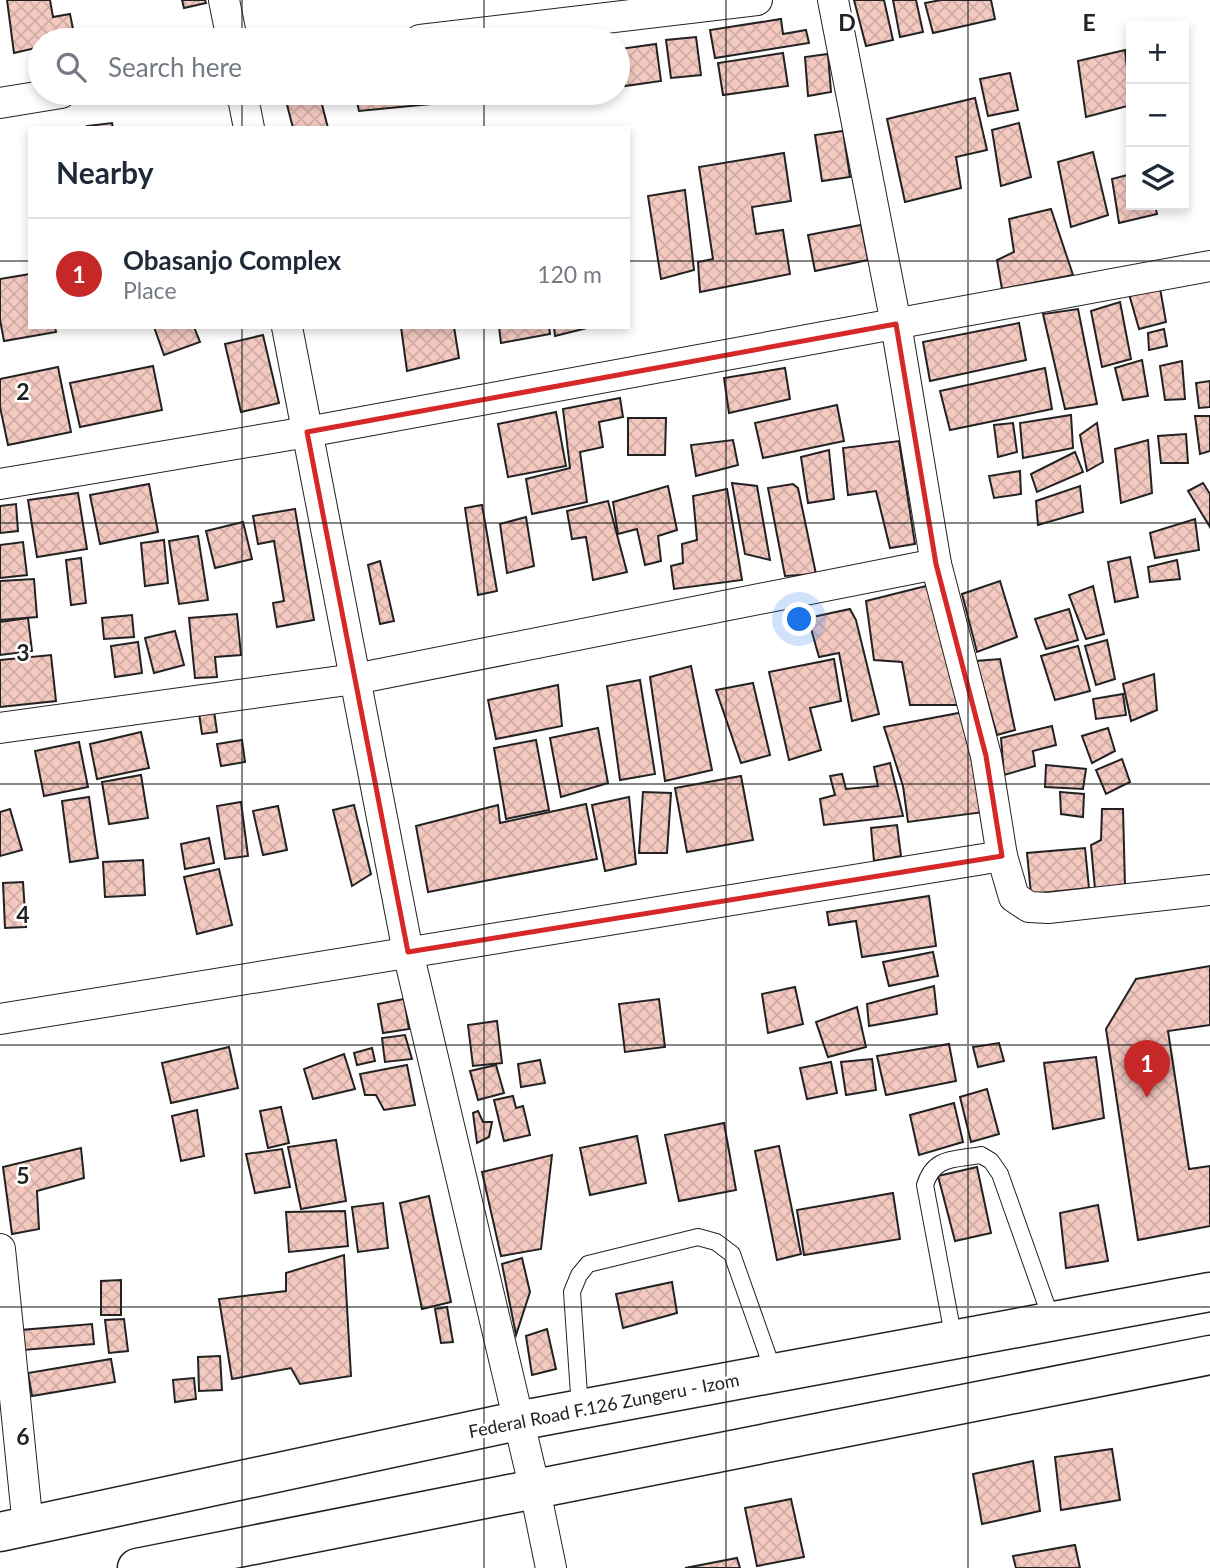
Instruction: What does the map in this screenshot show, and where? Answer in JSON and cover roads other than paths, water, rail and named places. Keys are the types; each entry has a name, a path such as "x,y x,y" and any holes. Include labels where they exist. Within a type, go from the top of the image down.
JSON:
{"main road":[{"name":"Federal Road F.126 Zungeru - Izom","path":"14,1530 517,1421 1210,1292"},
{"path":"137,1568 1210,1354"}],"street":[{"path":"224,0 230,28"},
{"path":"521,28 757,0"},
{"path":"833,0 896,324 936,565 983,743 1002,856 1014,897 1029,908 1048,908 1210,890"},
{"path":"0,103 28,98"},
{"path":"244,105 248,126"},
{"path":"0,484 307,432 1210,266"},
{"path":"287,329 408,952 551,1568"},
{"path":"0,728 355,679 936,565"},
{"path":"0,1019 1002,856"},
{"path":"0,1249 14,1530"}],"lane":[{"path":"954,1340 925,1185 929,1172 937,1163 981,1155 991,1161 1000,1174 1052,1321"},
{"path":"580,1409 572,1292 579,1275 588,1264 698,1237 716,1242 732,1254 774,1373"}],"place":[{"name":"Obasanjo Complex","path":"1147,1098"}]}
